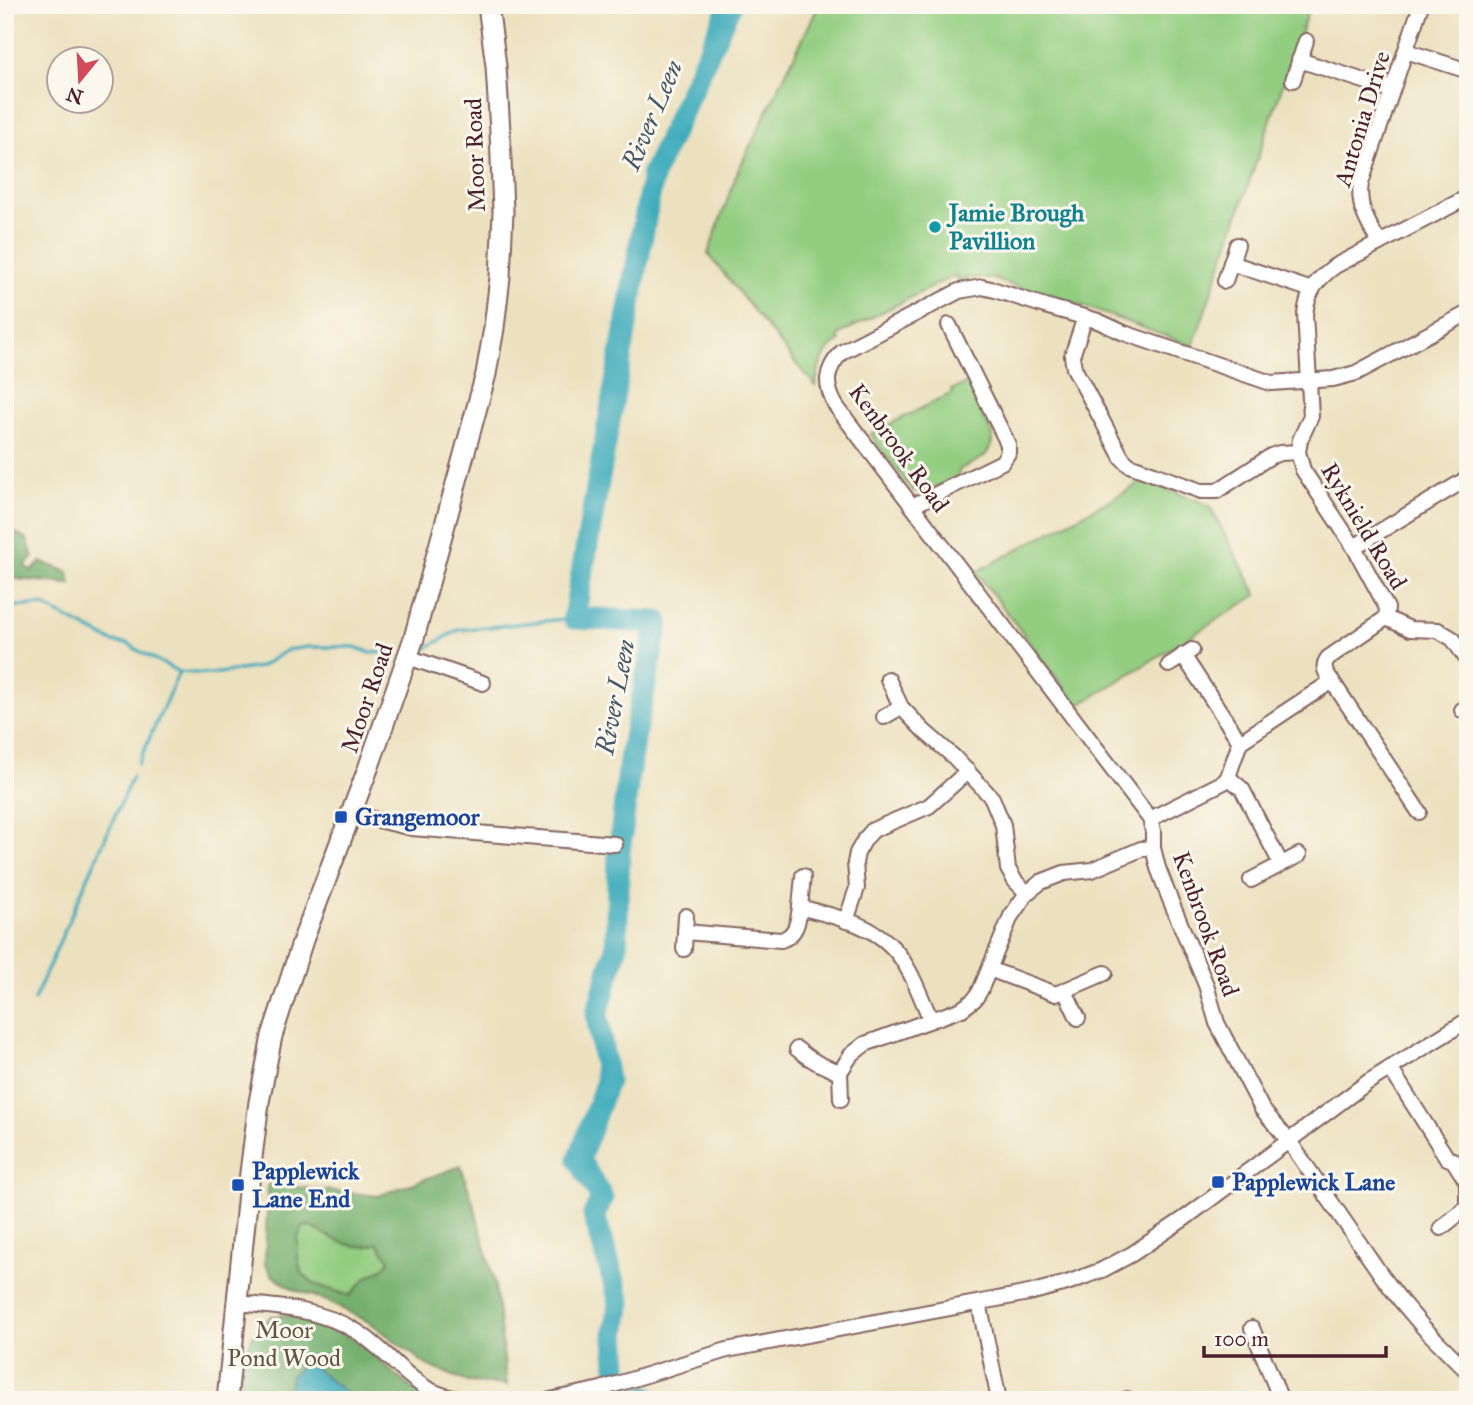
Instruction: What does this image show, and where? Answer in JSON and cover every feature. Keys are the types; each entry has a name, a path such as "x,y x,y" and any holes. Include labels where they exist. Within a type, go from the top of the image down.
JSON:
{"main road":[{"name":"Moor Road","path":"227,1400 250,1173 259,1102 270,1048 303,940 408,656 482,388 494,328 503,212 496,66 488,5"}],"street":[{"name":"Antonia Drive","path":"1378,243 1361,208 1361,183 1421,5"},
{"path":"1293,80 1306,41"},
{"path":"1406,51 1468,71"},
{"path":"1300,60 1392,90"},
{"path":"1231,263 1312,290 1320,277 1335,266 1468,197"},
{"path":"1225,281 1237,244"},
{"name":"Kenbrook Road","path":"1468,313 1345,377 1271,383 1085,317 995,290 971,288 959,291 842,352 835,360 827,384 836,406 1150,819 1158,868 1206,985 1217,1023 1262,1109 1289,1141 1401,1301 1468,1372"},
{"name":"Ryknield Road","path":"1312,290 1305,314 1311,416 1300,440 1298,452 1303,470 1354,547 1387,608 1386,618 1324,663 1332,681"},
{"path":"1085,317 1072,356 1074,368 1122,458 1129,465 1209,492 1217,491 1271,456 1298,452"},
{"path":"912,506 1002,461 1008,453 1008,444 949,325"},
{"path":"1354,547 1468,478"},
{"path":"1386,618 1410,629 1438,630 1453,639 1468,661"},
{"path":"1169,665 1188,652 1240,742"},
{"path":"408,656 483,683"},
{"path":"888,679 901,707 968,771 992,798 1003,825 1008,869 1027,893"},
{"path":"1150,819 1219,785 1228,777 1240,742 1332,681 1419,812"},
{"path":"884,718 901,707"},
{"path":"846,921 857,888 857,853 864,839 873,830 929,806 968,771"},
{"path":"1228,777 1242,789 1281,864"},
{"path":"351,812 361,817 412,828 615,844"},
{"path":"841,1099 840,1072 851,1055 865,1044 962,1009 975,999 1011,916 1027,893 1041,882 1064,873 1092,870 1141,849 1153,848"},
{"path":"1251,880 1299,855"},
{"path":"685,932 781,940 788,938 796,927 803,876"},
{"path":"800,907 855,923 883,938 901,958 930,1020"},
{"path":"684,949 686,916"},
{"path":"989,968 1056,994 1105,973"},
{"path":"1065,991 1078,1018"},
{"path":"550,1400 601,1389 727,1350 1054,1287 1102,1270 1132,1254 1185,1218 1368,1082 1468,1020"},
{"path":"797,1049 810,1060 840,1072"},
{"path":"1393,1066 1454,1153 1453,1160 1467,1182 1467,1207 1441,1228"},
{"path":"237,1303 308,1312 343,1324 371,1342 427,1388 447,1397 464,1400"},
{"path":"979,1303 999,1400"},
{"path":"1252,1328 1282,1400"}],"green space":[{"path":"819,5 1310,5 1193,346 1075,303 1044,296 991,278 958,281 955,275 839,334 840,341 834,344 822,360 816,386 708,254 737,173"},
{"path":"970,382 982,405 981,413 993,435 990,449 983,457 960,469 958,476 930,490 929,487 919,491 912,490 870,434"},
{"path":"1139,479 1209,505 1257,595 1078,706 976,572 1127,491 1135,486"},
{"path":"5,527 27,539 33,557 25,566 32,571 41,562 68,572 71,584 8,578 8,566 5,563"},
{"path":"461,1166 495,1285 507,1385 468,1382 427,1365 371,1323 325,1300 293,1289 273,1276 265,1264 268,1184 378,1196","holes":["310,1226 352,1245 361,1247 378,1243 390,1260 383,1269 366,1278 350,1296 314,1284 301,1272 298,1257 298,1237 303,1227"]},
{"path":"310,1226 331,1237 378,1243 390,1259 383,1269 366,1278 350,1296 314,1284 301,1272 298,1257 298,1237 303,1227"},
{"name":"Moor Pond Wood","path":"292,1315 355,1341 405,1382 434,1400 354,1400 340,1389 291,1376 289,1400 239,1400 243,1355 254,1334 271,1316"}],"water":[{"path":"307,1361 354,1400 289,1400 291,1376"}],"waterway":[{"name":"River Leen","path":"619,1400 615,1332 620,1302 594,1215 602,1198 579,1160 607,1081 597,1014 616,949 619,854 631,752 658,622 574,618 653,174 730,5"},
{"path":"5,607 42,605 113,642 129,644 179,672 212,674 260,667 287,650 308,647 355,647 371,653 398,651"},
{"path":"425,649 458,630 574,618"},
{"path":"138,764 179,672"},
{"path":"34,1000 132,777"},
{"name":"River Leen","path":"634,1400 647,1397 648,1400"}],"place":[{"name":"Jamie Brough Pavillion","path":"935,227"},
{"name":"Grangemoor","path":"341,817"},
{"name":"Papplewick Lane","path":"1218,1182"},
{"name":"Papplewick Lane End","path":"238,1185"}]}
